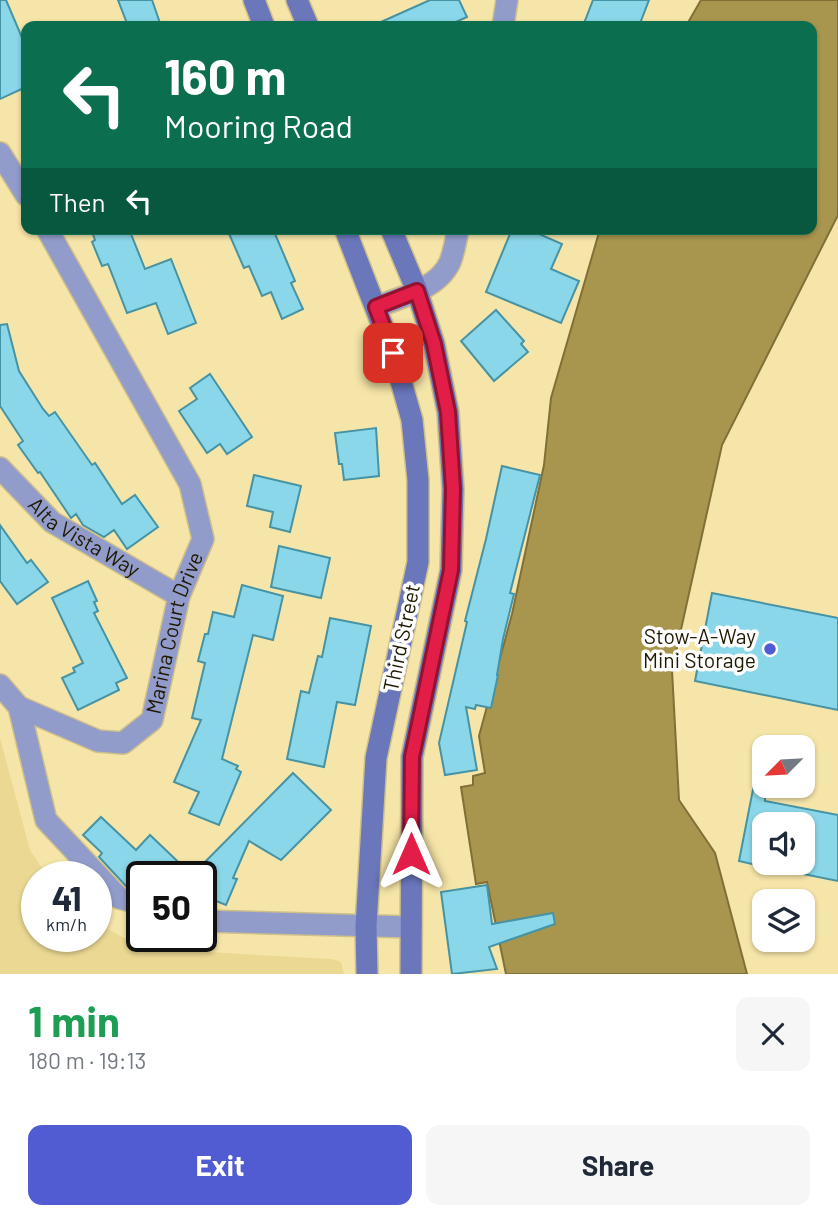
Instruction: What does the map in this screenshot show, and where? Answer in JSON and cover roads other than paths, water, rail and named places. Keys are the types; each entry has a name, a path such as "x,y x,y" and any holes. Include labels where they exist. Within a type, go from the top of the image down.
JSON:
{"main road":[{"path":"254,0 262,21"},
{"path":"297,0 306,21"},
{"name":"Third Street","path":"347,235 393,353 412,420 418,480 418,562 376,758 366,926 367,974"},
{"name":"Third Street","path":"394,235 417,291 434,344 448,412 453,489 451,570 412,757 411,974"}],"street":[{"path":"504,21 507,0"},
{"path":"0,153 21,187"},
{"name":"Marina Court Drive","path":"19,707 98,741 123,743 152,720 179,596 203,539 190,484 50,235"},
{"path":"376,307 417,291 438,279 450,263 457,235"},
{"name":"Alta Vista Way","path":"0,468 52,522 179,596"},
{"path":"0,685 19,707 46,820 120,898 126,900"},
{"path":"217,921 411,927"}],"place":[{"name":"Stow-A-Way Mini Storage","path":"770,649"}]}
